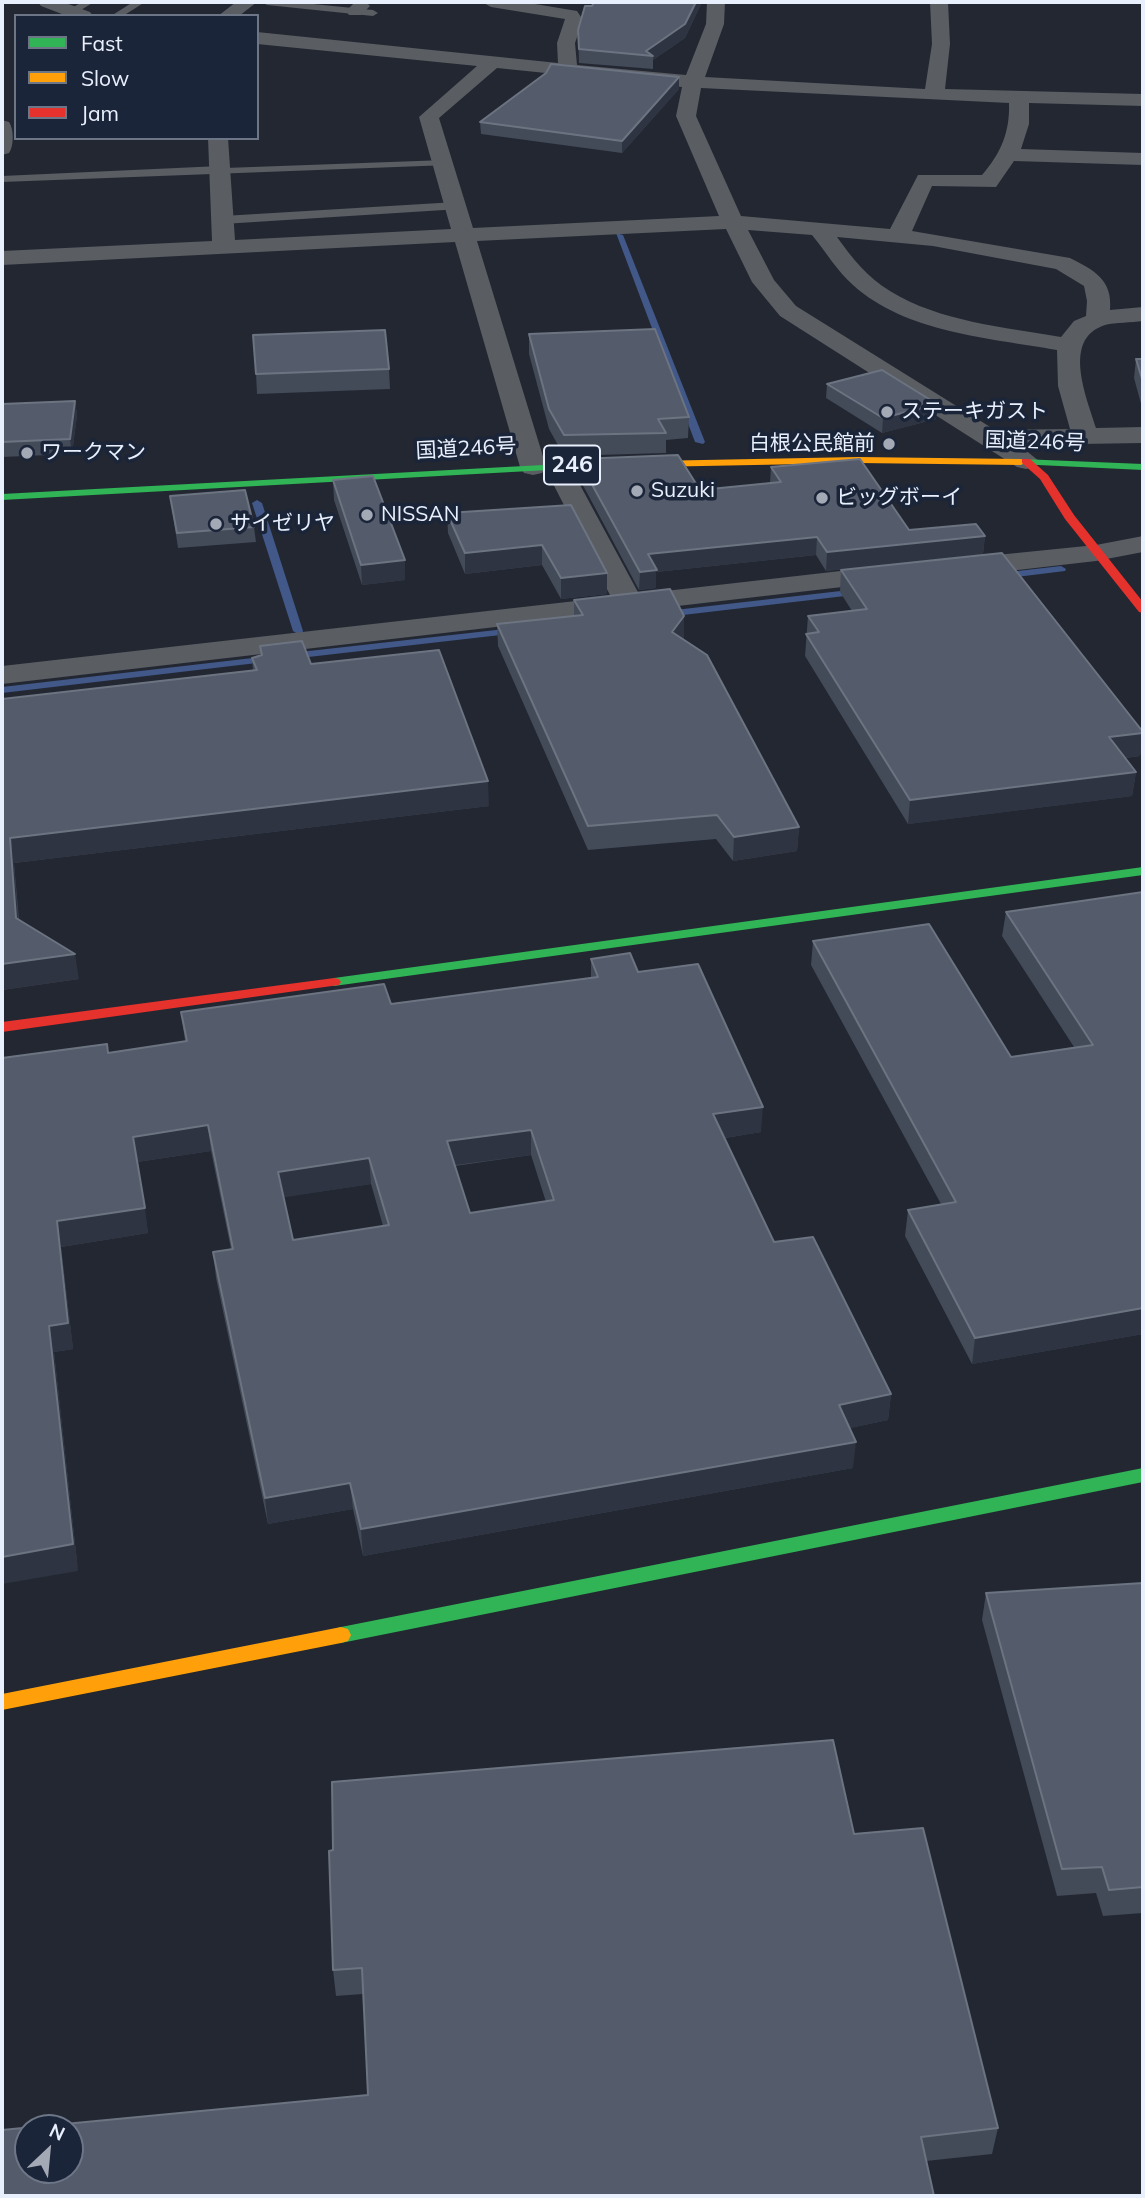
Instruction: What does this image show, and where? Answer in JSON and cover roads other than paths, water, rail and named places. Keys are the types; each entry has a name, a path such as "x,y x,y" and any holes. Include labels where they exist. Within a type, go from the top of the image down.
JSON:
{"main road":[{"name":"国道246号","path":"2,497 660,461 1026,461 1143,467"},
{"path":"1026,461 1044,477 1069,517 1143,609"},
{"path":"2,1027 1143,871"},
{"path":"2,1702 1143,1475"}],"street":[{"path":"50,2 82,9"},
{"path":"230,14 248,2"},
{"path":"491,2 570,15 574,20 566,43 568,69"},
{"path":"716,2 715,24 693,82 686,116 733,222 764,282 788,311 1026,461"},
{"path":"934,95 941,44 939,2"},
{"path":"259,38 693,82 934,95 1143,100"},
{"path":"494,61 429,117 456,206 545,466 629,603"},
{"path":"898,236 925,179 988,182 1009,155 1021,122 1019,98"},
{"path":"2,149 2,126 14,111"},
{"path":"218,140 224,248"},
{"path":"1009,155 1143,159"},
{"path":"2,258 466,236 615,222 733,222 933,239 1062,263 1083,272 1094,283 1099,301 1097,320"},
{"path":"818,228 864,284 901,306 957,324 1068,345"},
{"path":"1085,434 1067,367 1068,345 1083,328 1097,320 1143,314"},
{"path":"991,438 1085,434 1143,435"},
{"path":"2,675 1096,553 1143,544"}],"lane":[{"path":"119,14 140,2"},
{"path":"267,2 363,10"},
{"path":"2,179 445,163"},
{"path":"223,220 456,206"}],"waterway":[{"path":"619,235 700,442"},
{"path":"257,503 298,631"},
{"path":"1000,576 1061,569"},
{"path":"666,614 858,592"},
{"path":"291,656 514,631"},
{"path":"2,690 270,659"}],"place":[{"name":"ステーキガスト","path":"887,412"},
{"name":"白根公民館前","path":"889,444"},
{"name":"ワークマン","path":"27,453"},
{"name":"Suzuki","path":"637,491"},
{"name":"ビッグボーイ","path":"822,498"},
{"name":"NISSAN","path":"367,515"},
{"name":"サイゼリヤ","path":"216,524"}]}
